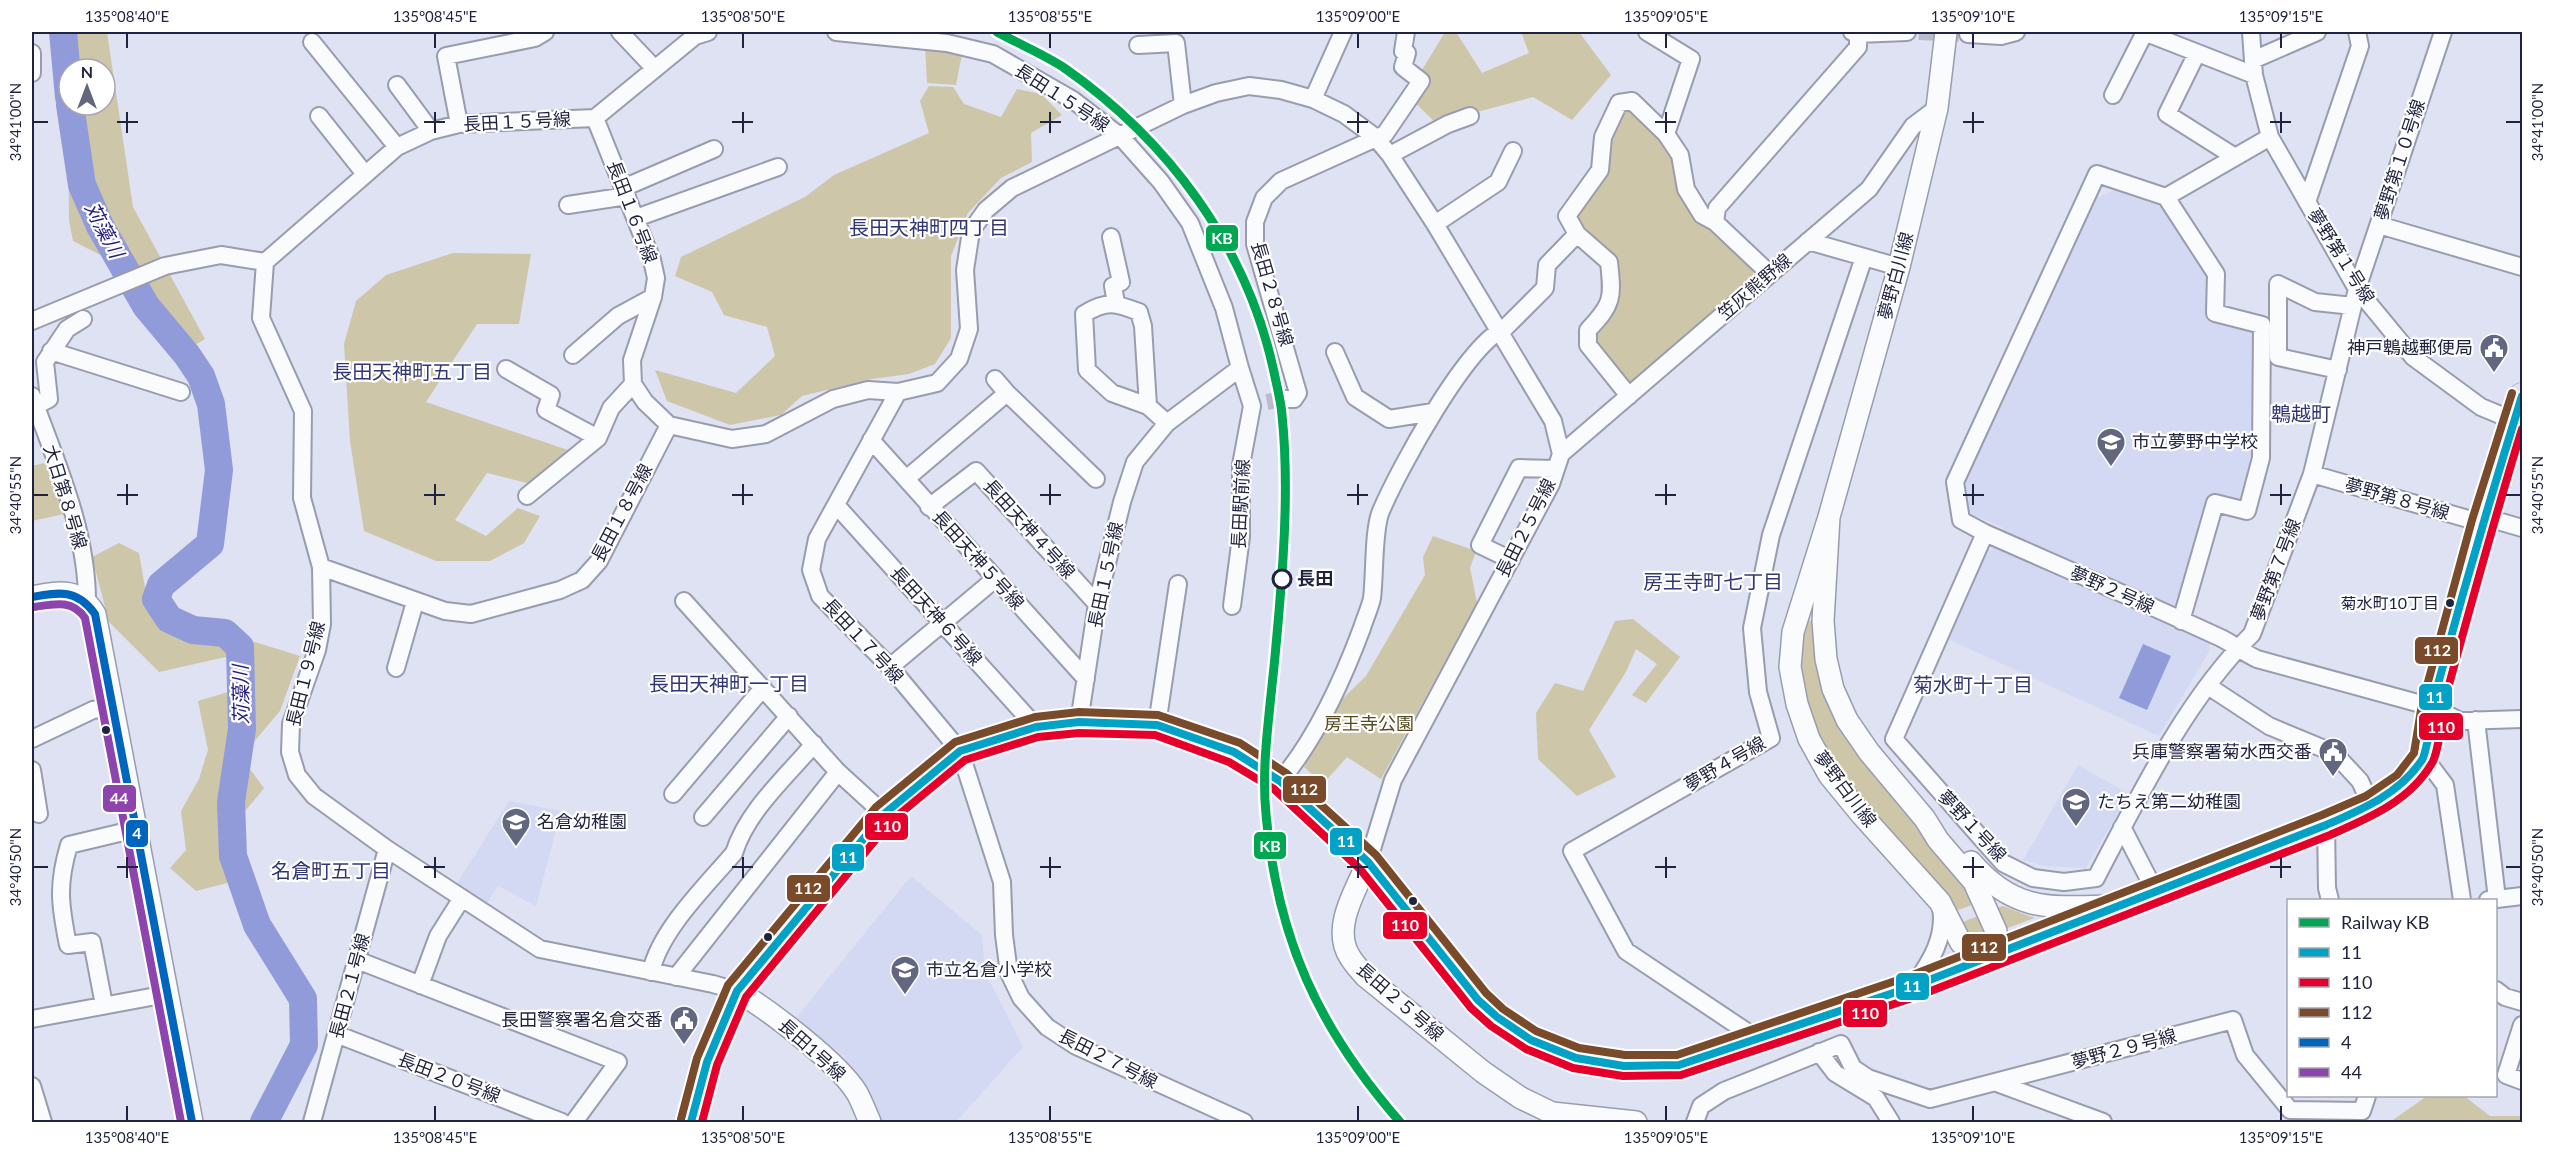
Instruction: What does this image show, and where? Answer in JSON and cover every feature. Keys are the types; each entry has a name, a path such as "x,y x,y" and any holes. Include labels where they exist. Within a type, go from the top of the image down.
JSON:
{"main road":[{"path":"691,1122 707,1062 737,991 884,814 960,751 1036,727 1079,722 1157,725 1234,753 1280,781 1368,862 1478,1000 1497,1017 1531,1040 1576,1058 1624,1066 1679,1065 1914,986 2326,825 2371,805 2404,783 2424,757 2432,707 2483,520 2519,423 2523,396"}],"street":[{"path":"459,124 446,56 535,38 545,32"},
{"path":"620,32 655,69"},
{"name":"長田１５号線","path":"265,262 397,147 431,131 459,124 595,118 695,36 708,32"},
{"name":"長田１５号線","path":"836,32 949,37 993,54 1073,100 1121,137 1161,182 1190,223 1224,308 1240,368 1167,423 1136,462 1122,501 1097,604 1079,722"},
{"path":"1313,99 1343,32"},
{"path":"1375,137 1385,134 1421,81 1404,67 1407,53 1403,51 1406,32"},
{"path":"1647,32 1691,59 1666,134"},
{"path":"1715,222 1717,208 1858,47 1855,33 1907,32"},
{"name":"夢野白川線","path":"1829,517 1823,621 1826,659 1833,689 1847,720 1869,752 1974,882 1996,931 1990,956 1961,943 1940,902 1829,775 1809,739 1797,704 1790,668 1793,632 1829,517 1899,267 1937,108 1946,32"},
{"path":"1968,34 2001,36 2016,32"},
{"path":"2113,95 2145,32 2172,37 2197,53 2253,68 2316,32"},
{"name":"夢野第１号線","path":"2251,32 2253,68 2270,137 2357,289 2413,357 2481,407 2519,423"},
{"path":"2307,202 2360,46 2357,32"},
{"name":"夢野第１０号線","path":"2357,289 2443,32"},
{"path":"312,42 397,147"},
{"path":"1138,45 1176,43 1183,105"},
{"path":"32,53 32,74"},
{"path":"2197,53 2167,114 2235,157"},
{"path":"397,85 431,131"},
{"path":"526,496 598,438 611,408 633,384 645,402 669,425 732,439 766,434 833,399 868,390 898,392 937,383 959,359 969,328 965,270 971,231 986,210 1012,188 1183,105 1216,93 1249,86 1281,90 1313,99 1344,114 1375,137 1390,154 1435,224 1552,421 1558,461 1519,468 1480,545 1511,560"},
{"path":"1629,396 1588,345 1588,330 1607,311 1612,287 1609,262 1577,234 1567,216 1600,170 1603,137 1619,103 1632,101 1666,134 1680,155 1686,189 1702,215 1715,222 1770,274"},
{"name":"笠灰熊野線","path":"1558,461 1629,396 1869,189 1913,126 1937,108"},
{"path":"320,116 365,174"},
{"path":"1390,154 1448,124 1470,116"},
{"name":"長田１６号線","path":"595,118 636,218 652,260 656,278 653,297 632,360 633,384"},
{"name":"長田２８号線","path":"1284,399 1294,399 1298,393 1255,244 1255,222 1264,198 1281,181 1375,137"},
{"path":"2181,621 2215,503 2247,511 2260,458 2262,325 2215,313 2216,274 2166,197 2270,137"},
{"path":"568,205 625,192 714,149"},
{"path":"1435,224 1498,182 1513,151"},
{"path":"636,218 778,167"},
{"name":"夢野２号線","path":"2166,197 2097,174 1955,482 1961,520 1985,533 2225,640 2237,649"},
{"path":"2379,225 2523,267"},
{"path":"1280,781 1300,757 1351,659 1372,600 1379,514 1433,412 1479,347 1505,328 1545,288 1547,265 1577,234"},
{"path":"1111,237 1121,282 1113,286 1116,303"},
{"path":"1808,241 1899,267"},
{"path":"32,321 165,266 221,255 265,262"},
{"name":"夢野４号線","path":"1756,1038 1626,951 1572,851 1771,738 1758,692 1752,628 1771,535 1864,257"},
{"name":"長田１９号線","path":"265,262 261,318 303,411 302,498 321,567 322,624 316,650 291,724 290,752 297,775 314,796 387,849 540,949 737,991"},
{"path":"2338,370 2278,357 2278,284 2315,302 2353,306"},
{"name":"夢野第７号線","path":"2237,649 2252,634 2312,474 2357,289"},
{"path":"573,355 618,316 653,297"},
{"path":"1148,406 1143,326 1139,312 1116,303 1095,308 1084,314 1087,370 1112,393 1148,406 1167,423"},
{"path":"33,401 49,399 45,362 67,329 83,320"},
{"path":"51,351 181,392"},
{"path":"1335,352 1355,397 1389,419 1433,412"},
{"name":"長田駅前線","path":"1232,606 1241,537 1241,465 1259,404 1240,368"},
{"path":"506,369 551,395 546,410 598,438"},
{"path":"995,379 1096,479"},
{"name":"長田１７号線","path":"898,392 817,538 811,570 820,596 890,667 960,751"},
{"path":"906,479 1007,393"},
{"name":"大日第８号線","path":"33,401 74,515 87,578 87,601"},
{"name":"長田１８号線","path":"321,567 415,602 445,611 471,614 560,590 582,580 599,561 669,425"},
{"name":"長田天神５号線","path":"872,440 929,507 1086,679"},
{"name":"長田２５号線","path":"1558,461 1551,484 1393,780 1368,862 1344,919 1342,934 1350,958 1365,976 1484,1072 1548,1118 1636,1122"},
{"name":"長田天神４号線","path":"929,507 976,471 1097,604"},
{"name":"夢野第８号線","path":"2312,474 2483,520 2523,528"},
{"name":"長田天神６号線","path":"836,505 1036,727"},
{"name":"夢野１号線","path":"1985,533 1894,739 2003,863 2033,878 2064,882 2096,878 2122,827 2195,702 2237,649"},
{"path":"890,667 995,579"},
{"path":"1157,725 1178,584"},
{"path":"32,597 53,593 72,594 87,601 95,614 192,1122"},
{"path":"684,601 838,772 884,814"},
{"path":"396,668 415,602"},
{"path":"2237,649 2257,659 2432,707 2460,721 2519,715"},
{"path":"2208,686 2269,726 2334,753 2360,782 2371,805"},
{"path":"673,794 763,688"},
{"path":"32,739 93,710 113,707"},
{"path":"703,817 789,716"},
{"path":"2476,720 2492,899"},
{"path":"651,972 654,957 675,925 734,852 754,814 814,744"},
{"name":"長田２７号線","path":"960,751 1002,882 1004,935 1009,973 1020,998 1047,1027 1076,1046 1244,1122"},
{"path":"2424,757 2445,785 2462,899"},
{"path":"32,770 39,814"},
{"path":"676,977 838,772"},
{"name":"夢野白川線","path":"1925,819 1942,830 1984,878 2001,891 2023,901 2052,908 2118,905"},
{"path":"2326,825 2326,888 2330,899"},
{"path":"2122,827 2155,891"},
{"path":"104,1005 92,942 68,945 59,902 61,869 69,845 136,830"},
{"name":"長田２１号線","path":"312,1122 387,849"},
{"path":"2497,899 2523,896"},
{"path":"420,985 438,936 462,898"},
{"path":"1914,986 1931,961 1939,942 1944,922 1940,902"},
{"path":"357,960 618,1062 563,1122"},
{"name":"長田1号線","path":"737,991 759,1004 834,1066 856,1092 870,1122"},
{"path":"2497,991 2505,997 2523,1002"},
{"path":"32,1019 167,994"},
{"name":"夢野２９号線","path":"1819,1052 1841,1044 1853,1068 1868,1078 1930,1099 2233,1020 2245,1055 2289,1110 2362,1111 2366,1097"},
{"path":"2523,1025 2506,1075 2523,1081"},
{"name":"長田２０号線","path":"336,1034 563,1122"},
{"path":"1695,1122 1701,1106 1724,1091 1819,1052 1834,1073 1876,1098 1891,1122"},
{"path":"1997,1083 2103,1122"},
{"path":"32,1086 43,1122"}],"shaded area":[{"name":"市立夢野中学校","path":"2114,190 2165,208 2210,277 2206,317 2257,330 2254,457 2241,502 2211,493 2172,623 2209,640 2210,650 2159,736 1948,639 1987,551 1996,546 2003,528 1968,512 1965,479 2091,201"},
{"name":"たちえ第二幼稚園","path":"2078,765 2129,794 2086,868 2044,866 2023,860"},
{"name":"名倉幼稚園","path":"509,801 561,811 536,906 498,886 487,903 457,883"},
{"name":"市立名倉小学校","path":"911,876 982,935 985,972 1023,1047 956,1122 883,1122 865,1085 843,1056 796,1018"}],"green space":[{"path":"67,32 107,32 111,57 67,57"},
{"path":"1445,32 1456,32 1482,73 1529,53 1521,32 1579,32 1611,75 1572,120 1533,97 1436,123 1407,95"},
{"path":"925,45 963,49 956,85 927,83"},
{"path":"929,86 953,87 964,104 1001,117 1017,89 1041,94 1062,115 1031,133 1032,162 1001,178 968,213 951,256 951,338 935,364 909,374 872,379 802,396 781,415 730,425 667,401 655,370 736,393 775,356 767,327 724,315 712,292 675,276 681,257 805,197 834,175 929,133 920,101"},
{"path":"117,99 133,207 205,339 185,351 114,262 73,241 69,220 68,117 117,117"},
{"path":"1631,110 1656,132 1673,157 1695,218 1753,268 1753,279 1631,382 1626,382 1594,340 1613,311 1619,288 1618,265 1614,257 1588,233 1576,217 1609,171 1611,137 1623,111"},
{"path":"453,253 531,254 519,324 477,324 426,402 571,451 531,484 487,473 455,520 486,536 518,508 540,516 524,543 490,561 436,561 364,531 350,441 344,344 356,301 386,275"},
{"path":"53,461 64,514 32,521 32,466"},
{"name":"房王寺公園","path":"1433,536 1476,551 1470,568 1477,603 1381,779 1347,757 1323,784 1304,767 1339,702 1366,676 1425,575 1423,557"},
{"path":"119,543 139,553 147,599 183,630 232,635 300,656 280,711 241,757 264,788 238,821 229,839 230,864 235,881 196,891 170,868 186,850 181,811 199,779 208,750 198,701 238,689 230,656 159,672 109,622 92,557"},
{"path":"1633,619 1680,657 1646,703 1632,695 1657,664 1636,649 1626,672 1589,730 1616,777 1577,796 1538,759 1536,713 1555,683 1583,691 1615,621"},
{"path":"1809,620 1814,624 1816,660 1823,693 1839,727 1978,903 1955,911 1952,900 1870,810 1840,773 1817,737 1805,699 1802,667 1804,626"},
{"path":"2003,906 2035,918 2002,930 1993,909"},
{"path":"1983,914 1989,933 1972,940 1963,927 1963,922"},
{"path":"2426,1097 2465,1097 2490,1116 2522,1116 2522,1122 2390,1122"}],"water":[{"path":"2143,644 2171,656 2147,710 2119,698"}],"waterway":[{"name":"苅藻川","path":"63,32 65,57"},
{"name":"苅藻川","path":"72,117 82,185 100,226 146,306 187,355 201,376 211,404 219,470 210,544 161,585 156,599 169,619 193,630 225,633 240,647 242,729 231,802 233,856 257,925 303,999 304,1045 264,1122"}],"tunnel":[{"path":"1919,32 1968,34"},
{"path":"1267,402 1284,399"}],"rail line":[{"name":"KB","path":"997,32 1063,67 1101,96 1169,162 1198,200 1223,239 1244,281 1261,326 1281,404 1285,469 1283,559 1265,769 1266,814 1272,859 1280,901 1292,941 1306,979 1324,1016 1371,1087 1400,1122"}],"transit line":[{"name":"112","path":"681,1119 697,1058 728,985 876,807 955,742 1035,717 1079,712 1158,715 1240,743 1286,773 1376,855 1486,993 1503,1009 1536,1031 1579,1048 1625,1055 1677,1055 1910,976 2322,815 2366,796 2397,775 2414,753 2422,704 2472,520 2512,393"},
{"name":"11","path":"691,1122 707,1062 737,991 884,814 960,751 1036,727 1079,722 1157,725 1234,752 1280,781 1368,862 1478,1000 1497,1017 1531,1040 1576,1058 1624,1066 1679,1065 1914,986 2326,825 2367,806 2391,791 2413,772 2422,760 2438,684 2478,540 2522,396"},
{"name":"110","path":"702,1122 717,1065 746,997 891,821 965,760 1038,737 1079,733 1155,735 1229,762 1274,789 1360,869 1471,1008 1491,1026 1526,1049 1573,1068 1623,1076 1681,1075 1918,996 2330,835 2374,815 2412,788 2434,758 2447,692 2522,429"},
{"name":"4","path":"32,597 51,594 75,596 95,614 192,1122"},
{"name":"44","path":"34,607 68,605 85,618 181,1122"}],"place":[{"name":"神戸鵯越郵便局","path":"2494,374"},
{"name":"市立夢野中学校","path":"2111,468"},
{"name":"長田","path":"1282,579"},
{"name":"菊水町10丁目","path":"2450,603"},
{"name":"兵庫警察署菊水西交番","path":"2333,778"},
{"name":"たちえ第二幼稚園","path":"2076,828"},
{"name":"名倉幼稚園","path":"516,848"},
{"name":"市立名倉小学校","path":"905,996"},
{"name":"長田警察署名倉交番","path":"684,1046"}],"district":[{"name":"長田天神町四丁目","path":"929,228"},
{"name":"長田天神町五丁目","path":"412,372"},
{"name":"鵯越町","path":"2301,414"},
{"name":"房王寺町七丁目","path":"1713,582"},
{"name":"長田天神町一丁目","path":"729,684"},
{"name":"菊水町十丁目","path":"1973,685"},
{"name":"名倉町五丁目","path":"331,871"}]}
